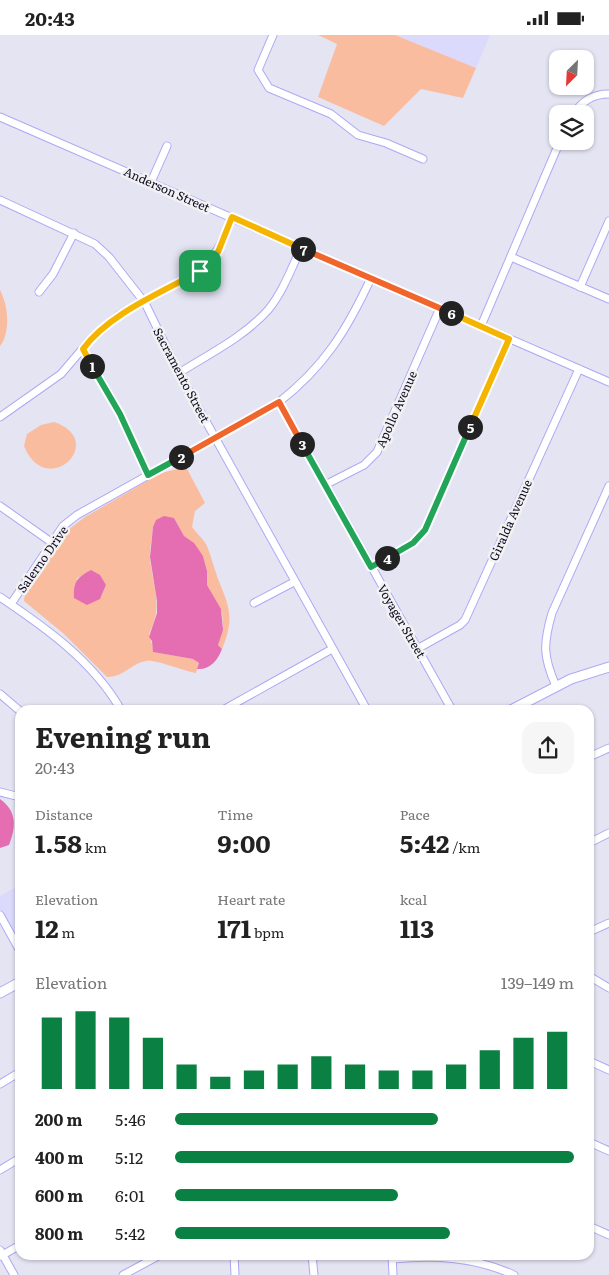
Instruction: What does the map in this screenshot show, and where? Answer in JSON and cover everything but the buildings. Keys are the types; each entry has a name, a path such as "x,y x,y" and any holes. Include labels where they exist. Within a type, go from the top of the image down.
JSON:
{"main road":[{"path":"520,705 556,686 609,667"},
{"path":"0,993 15,985"}],"street":[{"path":"273,35 258,70 269,88 331,114 358,135 386,143 423,159"},
{"path":"580,105 594,95 609,94"},
{"name":"Anderson Street","path":"0,117 609,383"},
{"path":"151,182 167,146"},
{"path":"481,326 556,150"},
{"name":"Sacramento Street","path":"0,200 74,233 95,245 109,257 145,303 179,373 363,705"},
{"path":"0,417 61,374 103,327 120,315 145,303 200,271 218,252 232,217"},
{"path":"580,287 609,221"},
{"path":"39,292 53,274 74,233"},
{"path":"179,373 234,339 268,310 282,289 301,248"},
{"path":"511,257 609,299"},
{"name":"Salerno Drive","path":"11,604 51,542 63,526 77,515 279,402 303,383 333,348 347,327 371,278"},
{"name":"Apollo Avenue","path":"325,485 364,465 377,452 440,308"},
{"path":"371,567 413,543 425,530 509,339"},
{"path":"83,349 120,414 148,475"},
{"name":"Giralda Avenue","path":"417,649 460,625 465,619 579,369"},
{"name":"Voyager Street","path":"279,402 449,705"},
{"path":"556,686 546,662 546,632 552,613 609,486"},
{"path":"0,506 51,542"},
{"path":"254,603 294,581"},
{"path":"0,597 53,634 103,684 118,705"},
{"path":"232,705 332,649"},
{"path":"0,694 15,707"},
{"path":"594,755 609,748"},
{"path":"0,791 15,796"},
{"path":"594,840 609,833"},
{"path":"0,915 15,942"},
{"path":"594,930 609,923"},
{"path":"594,980 609,987"},
{"path":"594,1063 609,1070"},
{"path":"0,1084 15,1075"},
{"path":"594,1144 609,1151"},
{"path":"0,1169 15,1161"},
{"path":"594,1229 609,1235"},
{"path":"14,1275 1,1254 15,1247"},
{"path":"123,1275 151,1260"},
{"path":"234,1260 235,1275"},
{"path":"312,1260 314,1275"},
{"path":"392,1260 393,1275"},
{"path":"467,1260 514,1275"}],"shaded area":[{"path":"318,35 395,35 476,68 463,98 421,89 384,126 318,97 337,44"},
{"path":"395,35 490,35 476,68"},
{"path":"0,290 5,303 7,326 0,346"},
{"path":"54,422 69,431 76,442 74,452 68,462 58,468 46,468 34,462 24,446 27,434 41,425"},
{"path":"186,467 205,503 195,511 192,527 207,546 228,605 229,620 226,638 222,649 218,645 223,625 222,612 207,585 207,571 203,556 184,536 174,518 153,527 150,561 156,593 156,608 149,634 154,652 193,659 199,663 196,673 146,661 123,673 107,677 64,634 24,601 25,593 64,533 85,517 161,473","holes":["89,572 106,585 101,597 76,579"]},
{"path":"164,516 174,518 184,536 194,543 203,556 207,571 207,585 221,609 223,630 218,645 222,649 216,660 206,668 197,669 199,663 193,659 153,652 152,641 149,637 157,613 157,601 150,557 153,527 156,520"},
{"path":"91,570 100,575 106,585 100,599 87,605 74,598 74,587 80,577"},
{"path":"0,799 10,809 14,826 9,845 0,848"},
{"path":"15,888 15,936 0,909 0,896"}],"route":[{"path":"232,217 509,339 420,538 371,567 279,402 148,475 120,414 83,349 103,327 120,315 145,303 200,271 218,252 232,217"}]}
